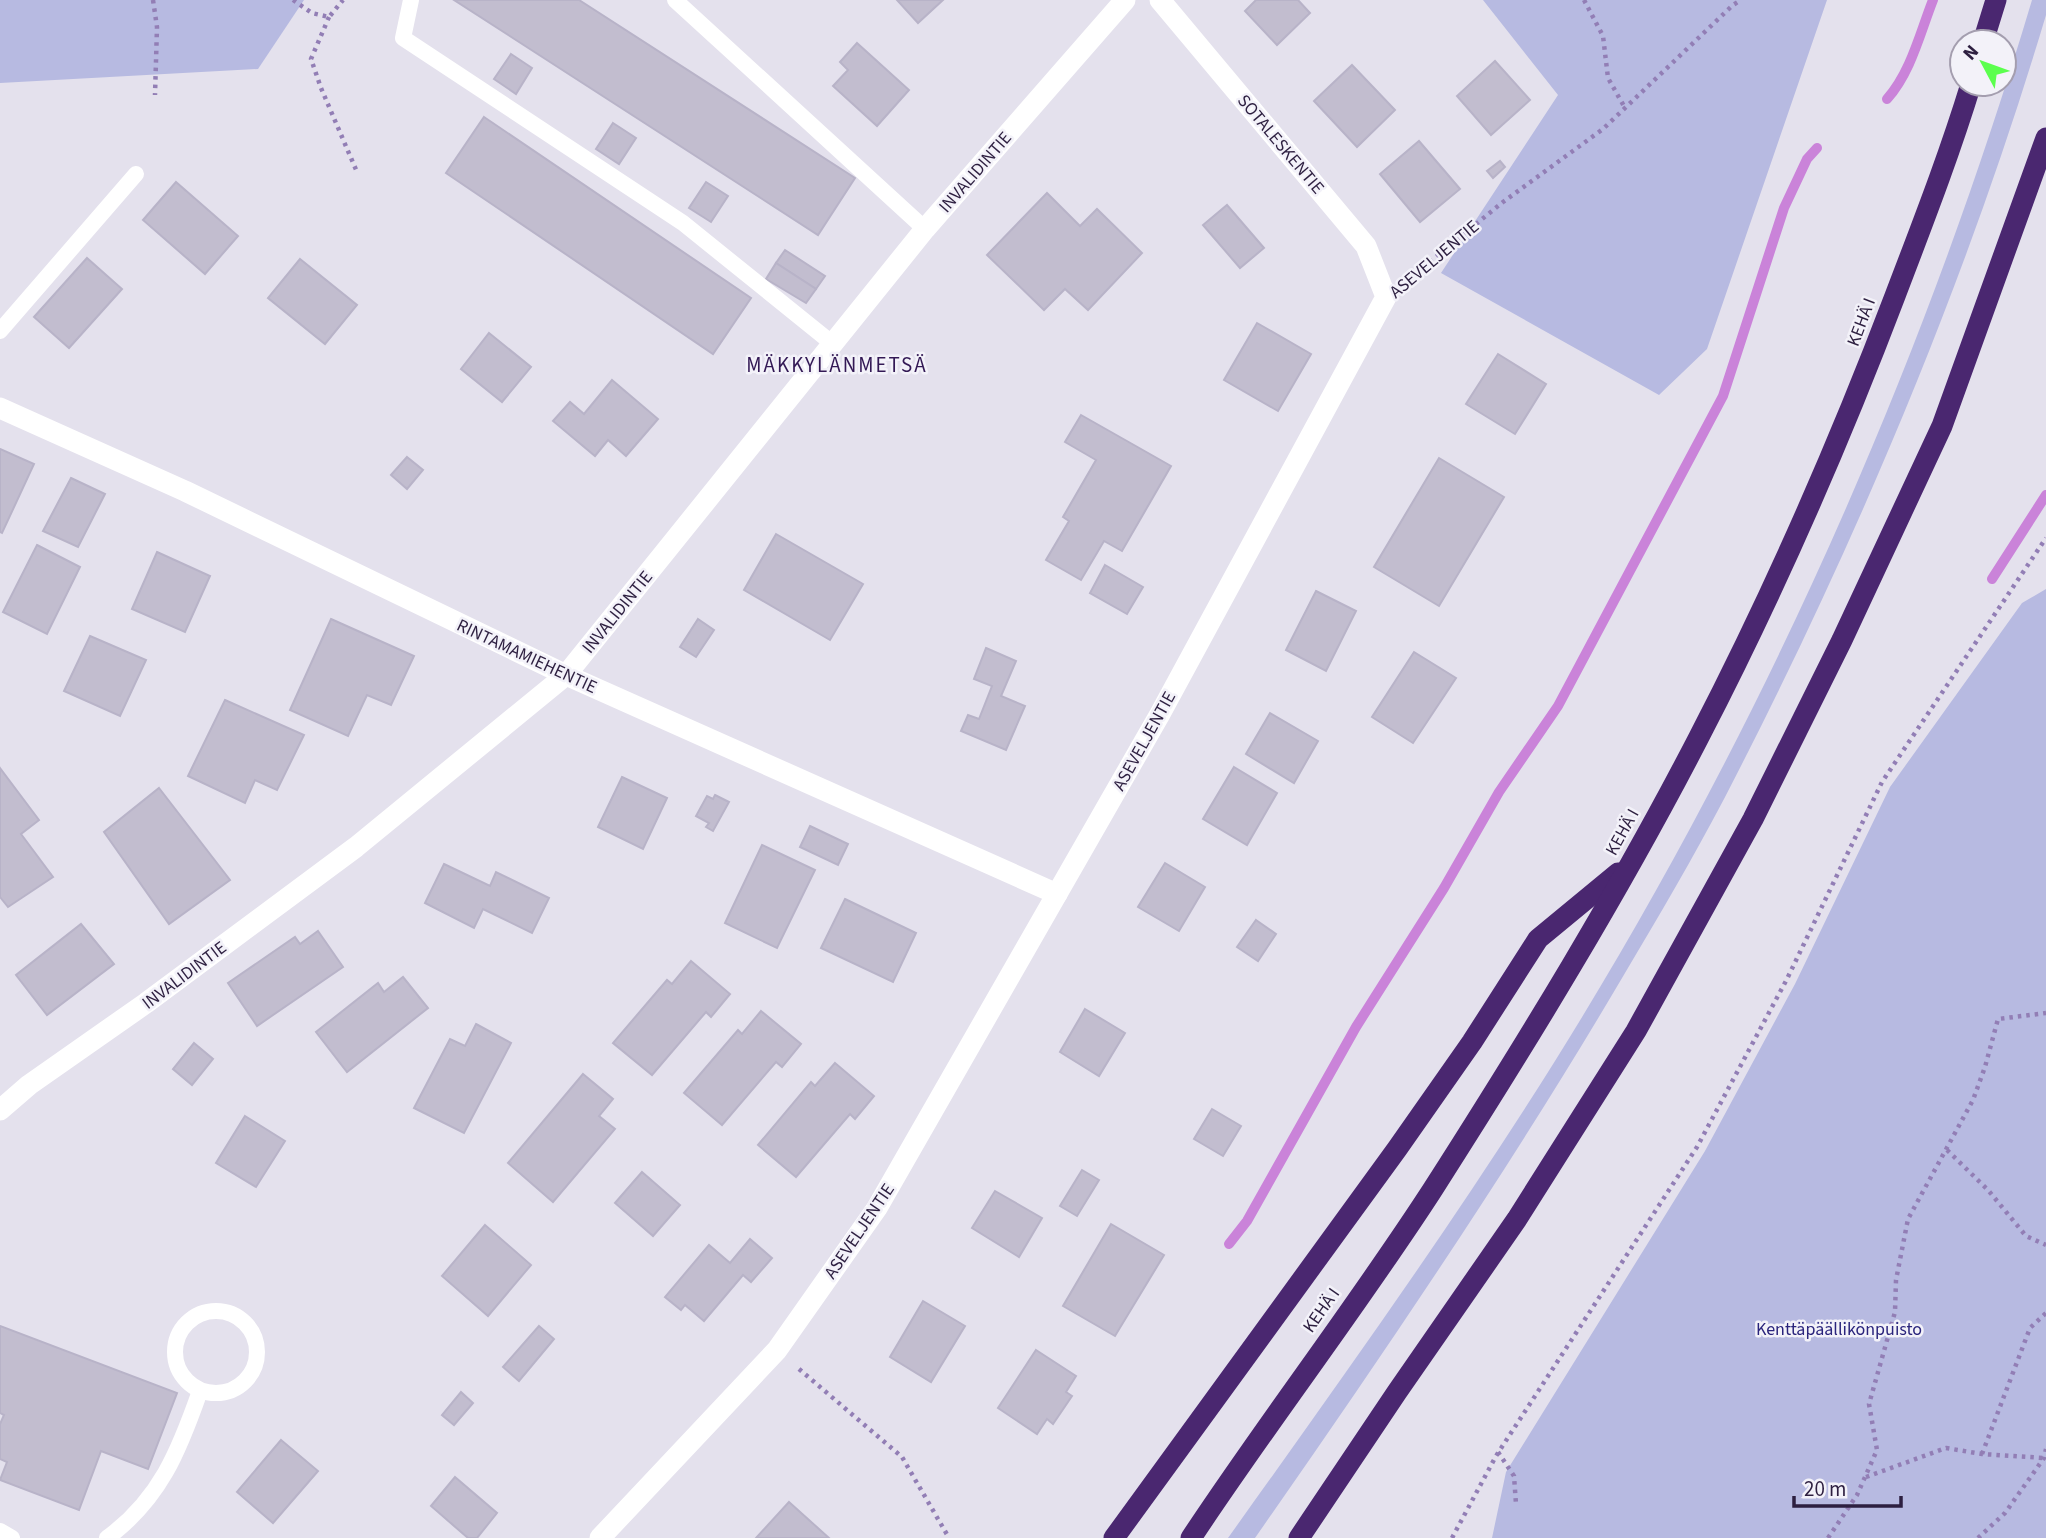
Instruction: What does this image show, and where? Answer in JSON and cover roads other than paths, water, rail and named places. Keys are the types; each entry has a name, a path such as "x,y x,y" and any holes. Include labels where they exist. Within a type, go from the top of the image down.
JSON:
{"highway":[{"path":"1987,28 1996,0"},
{"name":"KEHÄ I","path":"1191,1538 1430,1192 1537,1023 1633,860 1762,609 1854,403 1953,144 1967,98"},
{"path":"1299,1538 1517,1219 1621,1054 1753,819 1842,640 1942,426 2046,138"},
{"path":"1114,1538 1398,1149 1472,1042 1538,939 1633,860"}],"street":[{"name":"INVALIDINTIE","path":"0,1110 29,1085 146,1003 356,847 566,676 925,229 1125,0"},
{"name":"SOTALESKENTIE","path":"1160,0 1366,246 1387,297"},
{"name":"ASEVELJENTIE","path":"600,1538 777,1350 877,1208 1166,703 1387,297"},
{"name":"RINTAMAMIEHENTIE","path":"0,408 185,491 566,676 1058,894"}],"lane":[{"path":"411,0 403,38 683,223 833,344"},
{"path":"675,0 925,229"},
{"path":"0,331 136,174"},
{"path":"212,1310 225,1311 238,1317 255,1337 258,1351 256,1364 240,1386 214,1394 200,1391 188,1383 179,1372 175,1346 179,1333 187,1322 199,1314 212,1310"},
{"path":"107,1538 134,1517 157,1486 182,1443 200,1391"},
{"path":"0,1531 12,1538"}],"waterway":[{"path":"1887,99 1909,65 1933,0"},
{"path":"1229,1244 1247,1221 1356,1027 1444,888 1499,792 1558,706 1723,396 1784,208 1807,159 1817,148"},
{"path":"1992,579 2046,495"}],"district":[{"name":"MÄKKYLÄNMETSÄ","path":"837,365"}],"park label":[{"name":"Kenttäpäällikönpuisto","path":"1839,1329"}]}
